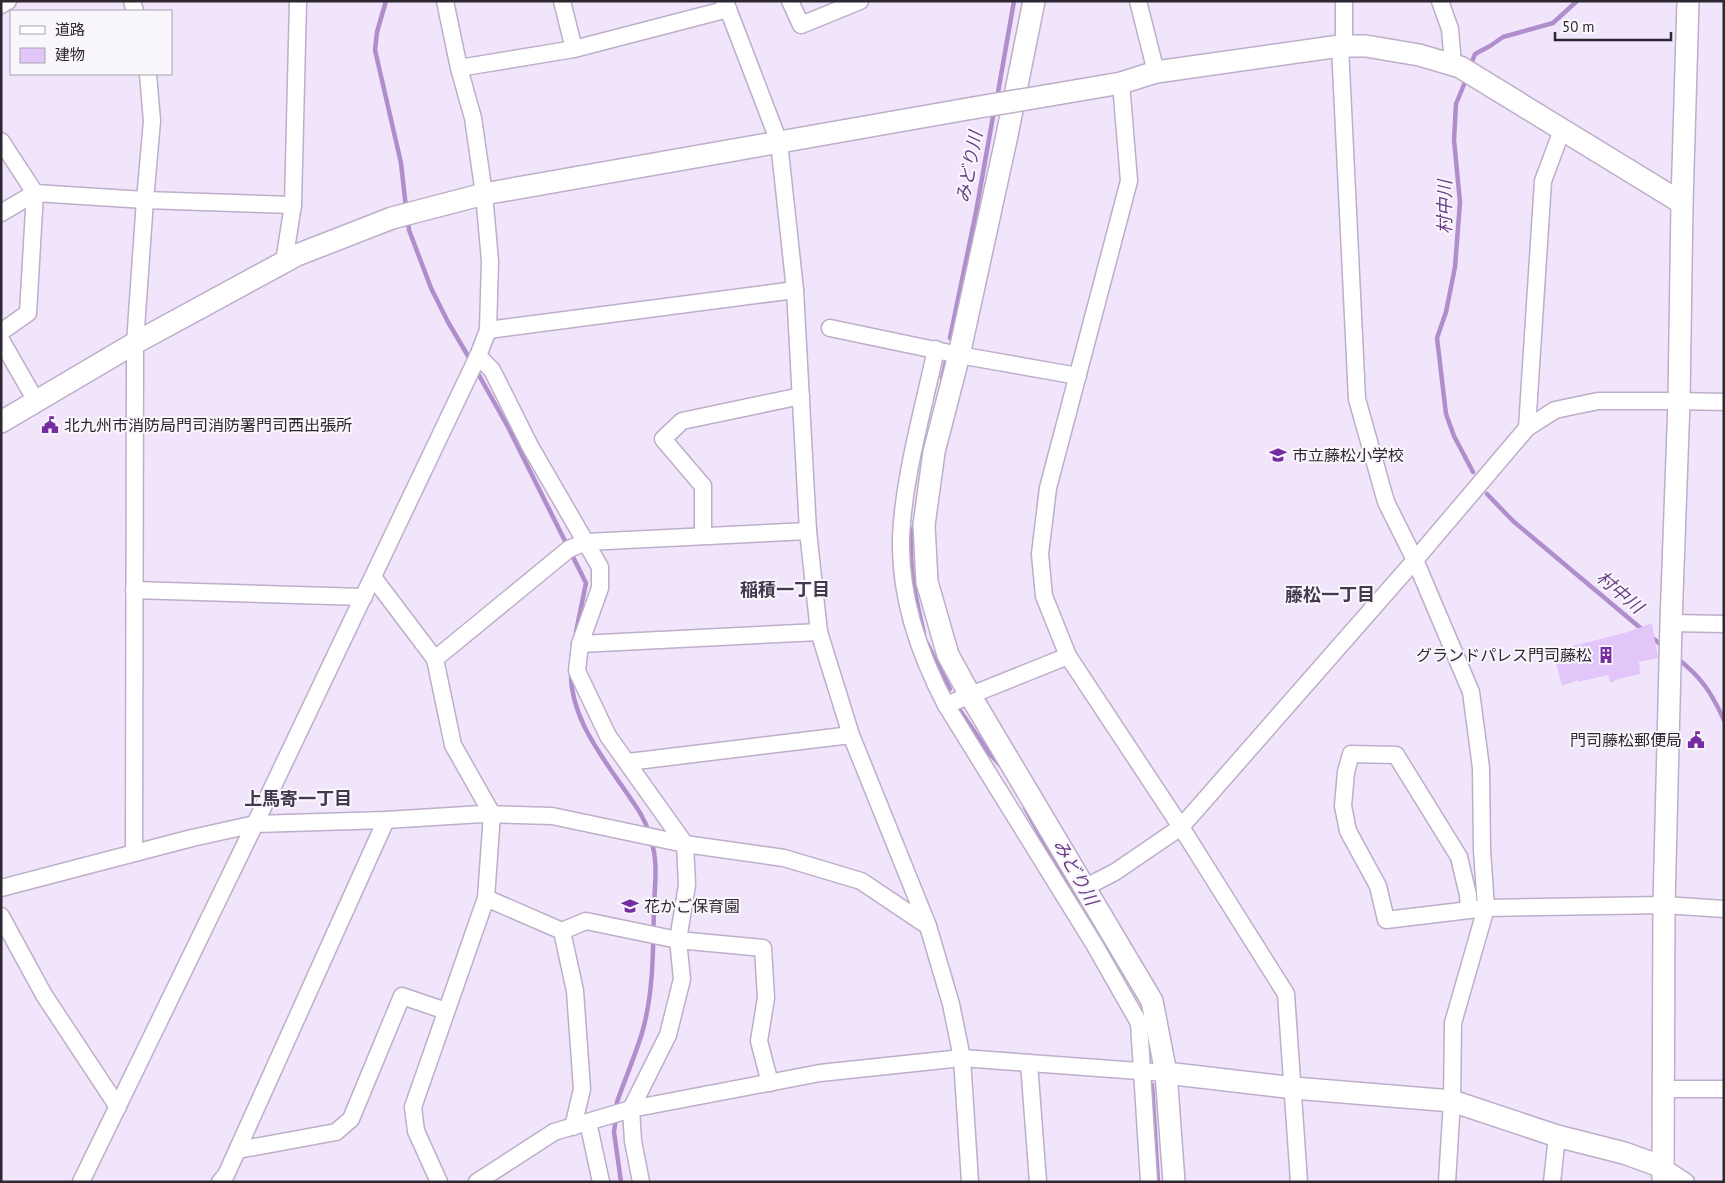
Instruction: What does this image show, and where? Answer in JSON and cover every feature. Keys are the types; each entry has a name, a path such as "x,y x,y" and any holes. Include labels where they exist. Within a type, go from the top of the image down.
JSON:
{"street":[{"path":"1,5 8,1"},
{"path":"284,262 293,205 298,1"},
{"path":"81,1182 256,824 478,356 488,330 490,261 484,194 473,118 459,68 445,1"},
{"path":"562,1 574,49"},
{"path":"790,1 801,25 860,1"},
{"path":"1034,1 1008,131 959,355 934,452 924,524 927,582 948,655 1152,1001 1166,1073 1174,1182"},
{"path":"1138,1 1156,72"},
{"path":"1344,1 1342,46 1357,399 1386,502 1415,560 1472,692 1481,768 1482,850 1486,908 1453,1023 1452,1101 1447,1182"},
{"path":"1440,1 1450,29 1457,65"},
{"path":"1663,1174 1664,905 1670,632 1679,401 1688,1"},
{"path":"459,68 574,49 726,5 779,142 796,290 808,531 819,632 851,735 928,926 951,1004 962,1058 970,1182"},
{"path":"1,422 135,343 297,255 392,218 484,194 1121,83 1156,72 1342,46 1366,46 1418,55 1457,65 1682,203"},
{"path":"134,852 135,343 144,200 152,121 148,75"},
{"path":"1121,83 1130,181 1048,488 1040,554 1044,596 1068,656 1181,827 1286,994 1299,1182"},
{"path":"1527,428 1543,180 1562,130"},
{"path":"1,141 34,193 28,313 1,332"},
{"path":"1,213 34,193 144,200 293,205"},
{"path":"488,330 796,290"},
{"path":"830,328 959,355 1078,376"},
{"path":"1,340 36,401"},
{"path":"936,349 910,473 902,522 905,591 917,638 946,705 1094,944 1139,1023 1149,1182"},
{"path":"478,356 492,370 530,446 600,567 600,588 580,644 577,671 608,736 685,844 687,885 678,940 682,978 668,1035 631,1109 633,1141 642,1182"},
{"path":"703,536 702,486 663,439 682,420 801,396"},
{"path":"1084,888 1115,872 1181,827 1415,560 1527,428 1555,410 1598,401 1724,402"},
{"path":"435,659 569,549 586,542 808,531"},
{"path":"373,577 435,659 454,745 492,814 486,898 413,1107 416,1131 439,1182"},
{"path":"134,590 364,597"},
{"path":"1670,632 1724,624"},
{"path":"580,644 819,632"},
{"path":"946,705 1068,656"},
{"path":"628,762 851,735"},
{"path":"1469,910 1468,895 1459,857 1396,755 1352,754 1346,772 1343,806 1348,831 1378,886 1386,920 1486,908 1664,905 1724,909"},
{"path":"1,888 134,852 256,824 386,820 492,814 552,816 685,844 784,858 861,881 928,926"},
{"path":"226,1179 386,820"},
{"path":"486,898 562,932 586,921 678,940 763,948 766,998 758,1041 770,1083"},
{"path":"1,916 44,995 118,1106"},
{"path":"562,932 575,991 582,1089 581,1124 601,1182"},
{"path":"238,1150 336,1132 351,1119 402,996 446,1011"},
{"path":"476,1182 554,1132 631,1109 820,1073 962,1058 1166,1073 1294,1088 1452,1101 1557,1136 1624,1153 1663,1174 1686,1182"},
{"path":"1028,1063 1038,1182"},
{"path":"1664,1089 1723,1089"},
{"path":"1552,1182 1557,1136"}],"building":[{"name":"グランドパレス門司藤松","path":"1652,623 1658,658 1639,662 1640,674 1618,679 1611,683 1608,675 1578,682 1578,680 1562,686 1553,651 1628,632"}],"waterway":[{"path":"386,1 377,32 375,50 401,163 406,208"},
{"name":"みどり川","path":"997,98 1014,1"},
{"name":"村中川","path":"1470,67 1475,54 1503,37 1553,23 1577,1"},
{"name":"村中川","path":"1467,77 1456,104 1454,140 1460,202 1455,267 1446,312 1437,338 1446,414 1454,436 1473,472"},
{"name":"みどり川","path":"950,338 976,212 994,111"},
{"path":"408,221 409,230 431,288 471,361"},
{"name":"みどり川","path":"942,378 946,362"},
{"path":"476,370 508,427 586,583 576,632"},
{"name":"村中川","path":"1487,494 1513,521 1644,631"},
{"name":"みどり川","path":"915,521 912,535 911,563 924,634"},
{"name":"村中川","path":"1650,636 1664,647"},
{"name":"みどり川","path":"927,643 950,689"},
{"name":"村中川","path":"1677,658 1705,686 1724,720"},
{"path":"571,672 575,704 588,734 638,810 649,833"},
{"name":"みどり川","path":"959,709 989,753 1001,766"},
{"name":"みどり川","path":"1025,808 1078,903"},
{"path":"616,1109 642,1033 649,1002 656,872 651,840"},
{"name":"みどり川","path":"1152,1085 1158,1182"},
{"path":"616,1117 614,1132 621,1182"}],"place":[{"name":"北九州市消防局門司消防署門司西出張所","path":"50,425"},
{"name":"市立藤松小学校","path":"1278,455"},
{"name":"グランドパレス門司藤松","path":"1606,655"},
{"name":"門司藤松郵便局","path":"1696,740"},
{"name":"花かご保育園","path":"630,906"}],"district":[{"name":"稲積一丁目","path":"785,589"},
{"name":"藤松一丁目","path":"1330,594"},
{"name":"上馬寄一丁目","path":"298,798"}]}
